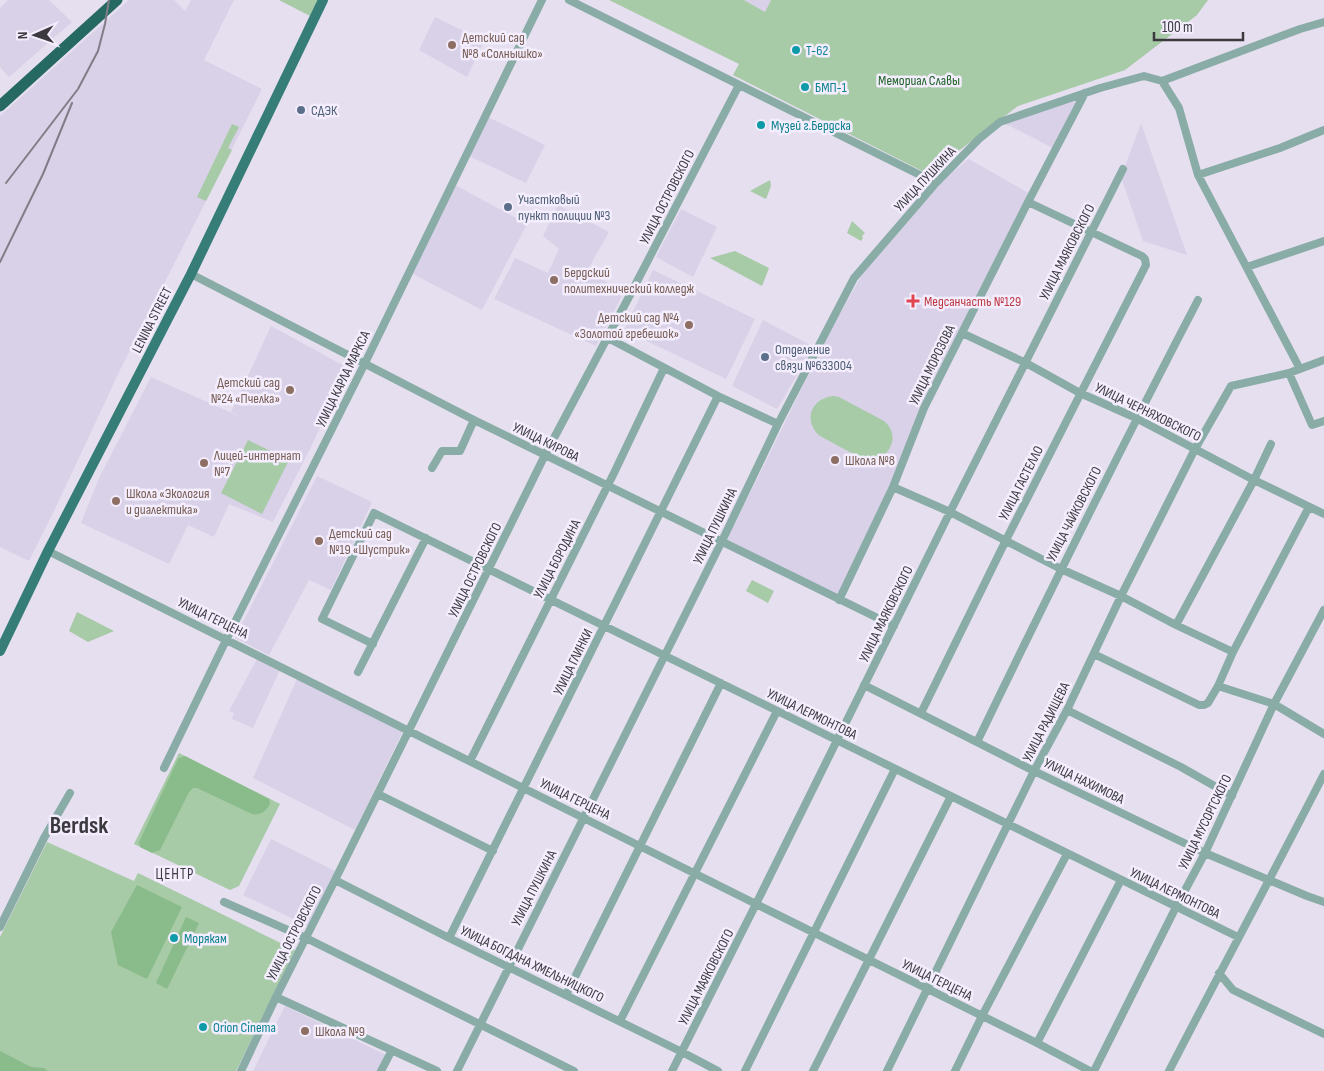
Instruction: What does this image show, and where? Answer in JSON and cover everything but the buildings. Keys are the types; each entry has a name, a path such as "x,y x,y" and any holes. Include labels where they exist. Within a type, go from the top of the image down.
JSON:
{"highway":[{"path":"0,106 116,0"}],"main road":[{"name":"LENINA STREET","path":"0,651 48,551 191,274 323,0"}],"street":[{"name":"УЛИЦА КАРЛА МАРКСА","path":"164,768 542,0"},
{"path":"569,0 936,183"},
{"path":"1300,369 1198,175 1179,108 1162,81 1300,29 1324,22"},
{"name":"УЛИЦА ПУШКИНА","path":"457,1071 722,541 778,424 854,278 936,183 979,139 1000,122 1100,88 1144,76 1162,81"},
{"name":"УЛИЦА ОСТРОВСКОГО","path":"241,1071 545,456 739,85"},
{"name":"УЛИЦА МОРОЗОВА","path":"839,600 893,487 924,408 1085,93"},
{"path":"1198,175 1280,148 1324,130"},
{"name":"УЛИЦА МАЯКОВСКОГО","path":"672,1071 1123,169"},
{"path":"1028,202 1091,232"},
{"name":"УЛИЦА ГАСТЕЛЛО","path":"921,714 1006,540 1146,265 1145,259 1142,256 1091,232"},
{"path":"1247,267 1324,241"},
{"name":"УЛИЦА КИРОВА","path":"191,274 545,456 894,626"},
{"name":"УЛИЦА ЧАЙКОВСКОГО","path":"976,742 1136,418 1198,300"},
{"name":"УЛИЦА ЧЕРНЯХОВСКОГО","path":"962,333 1026,363 1080,393 1136,418 1254,480 1324,514"},
{"path":"608,338 718,396 778,424"},
{"path":"1324,360 1289,373 1312,426 1324,421"},
{"name":"УЛИЦА БОРОДИНА","path":"470,761 608,486 664,368"},
{"name":"УЛИЦА РАДИЩЕВА","path":"887,1071 1121,596 1195,449 1231,386 1289,373"},
{"name":"УЛИЦА ГЛИНКИ","path":"449,938 718,396"},
{"path":"432,468 442,451 460,451 474,420"},
{"path":"1176,625 1254,480 1271,444"},
{"path":"893,487 950,512 1061,569 1121,596 1233,652"},
{"path":"1094,654 1204,705 1218,686 1233,652 1309,507"},
{"name":"УЛИЦА ЛЕРМОНТОВА","path":"373,644 322,619 374,513 1238,937"},
{"path":"358,672 426,538"},
{"name":"УЛИЦА ГЕРЦЕНА","path":"48,551 1090,1071"},
{"name":"УЛИЦА МУСОРГСКОГО","path":"1094,1071 1205,853 1274,704 1324,610"},
{"path":"566,995 721,684"},
{"name":"УЛИЦА НАХИМОВА","path":"864,685 1034,771 1205,853 1324,902"},
{"path":"1218,686 1274,704 1324,734"},
{"path":"1066,710 1181,767 1232,796"},
{"path":"620,1022 777,711"},
{"path":"745,1071 895,769"},
{"path":"1169,1071 1238,937 1270,881 1324,774"},
{"path":"0,927 44,838 70,793"},
{"path":"378,794 493,851"},
{"path":"813,1071 951,796"},
{"path":"955,1071 1067,854"},
{"name":"УЛИЦА БОГДАНА ХМЕЛЬНИЦКОГО","path":"335,880 718,1071"},
{"path":"1037,1043 1121,880"},
{"path":"224,902 306,938 574,1071"},
{"path":"1219,973 1233,990 1324,1034"},
{"path":"276,997 437,1071"},
{"path":"381,1071 392,1050"}],"shaded area":[{"path":"8,0 49,0 72,22 9,77 0,67 0,8"},
{"path":"129,0 174,0 185,11 191,0 234,0 204,60 262,89 120,370 29,561 0,547 0,116"},
{"path":"744,0 771,0 765,12"},
{"name":"Детский сад №8 «Солнышко»","path":"435,17 484,41 467,77 419,50"},
{"path":"1079,100 1053,148 1004,123 1058,103"},
{"path":"488,117 545,145 526,183 469,156"},
{"path":"1141,123 1187,255 1143,241 1121,177"},
{"path":"969,159 1030,194 864,544 837,595 727,540 828,335 867,266 949,175"},
{"path":"455,185 527,224 482,310 413,274"},
{"name":"Бердский политехнический колледж","path":"558,205 609,232 587,271 624,292 596,346 494,299 515,258 548,273 559,249 543,236"},
{"path":"681,209 717,227 693,277 656,257"},
{"name":"Детский сад №4 «Золотой гребешок»","path":"653,270 755,319 726,379 624,330"},
{"path":"763,320 814,347 777,409 732,386"},
{"path":"271,326 348,368 273,522 229,504 214,537 188,525 169,564 81,523 99,478 151,377 252,422 231,412"},
{"name":"Детский сад №19 «Шустрик»","path":"317,476 372,502 331,590 309,580 269,655 235,638"},
{"path":"257,659 280,670 253,728 232,719 234,713 229,711"},
{"path":"297,679 403,731 355,830 253,778"},
{"path":"271,839 335,871 308,926 243,895"},
{"name":"Школа №9","path":"285,1006 388,1056 380,1071 253,1071"}],"green space":[{"path":"279,0 318,0 310,16"},
{"name":"Мемориал Славы","path":"609,0 744,0 765,12 771,0 1208,0 1197,15 1125,70 1018,106 928,174 733,75 739,64"},
{"path":"232,124 239,127 228,148 232,150 206,201 197,197"},
{"path":"770,180 771,186 766,199 750,191"},
{"path":"852,221 865,233 861,241 847,233"},
{"path":"735,251 769,268 762,286 710,258"},
{"path":"833,396 839,397 886,423 892,432 893,438 890,448 883,456 877,459 865,459 820,436 815,430 811,418 814,406 819,401"},
{"path":"248,440 289,460 262,514 221,493"},
{"path":"752,580 774,591 768,603 746,591"},
{"path":"77,612 114,631 88,642 69,631"},
{"path":"179,753 280,804 239,886 230,890 134,844"},
{"path":"185,756 269,799 270,804 263,812 252,814 197,788 193,788 189,792 160,850 152,853 140,847 139,842 178,759"},
{"path":"47,842 134,881 138,873 295,950 236,1071 0,1071 0,937"},
{"path":"137,885 182,907 147,979 118,965 111,932"},
{"path":"186,917 199,923 167,989 156,983"},
{"path":"0,1051 31,1067 44,1068 48,1071 0,1071"}],"railway":[{"path":"6,183 78,89 98,51 109,0"},
{"path":"0,262 43,174 72,103"}],"place":[{"name":"Детский сад №8 «Солнышко»","path":"452,45"},
{"name":"Т-62","path":"796,50"},
{"name":"БМП-1","path":"805,87"},
{"name":"СДЭК","path":"301,110"},
{"name":"Музей г.Бердска","path":"761,125"},
{"name":"Участковый пункт полиции №3","path":"508,207"},
{"name":"Бердский политехнический колледж","path":"554,280"},
{"name":"Медсанчасть №129","path":"913,301"},
{"name":"Детский сад №4 «Золотой гребешок»","path":"689,325"},
{"name":"Отделение связи №633004","path":"765,357"},
{"name":"Детский сад №24 «Пчелка»","path":"290,390"},
{"name":"Школа №8","path":"835,460"},
{"name":"Лицей-интернат №7","path":"204,463"},
{"name":"Школа «Экология и диалектика»","path":"116,501"},
{"name":"Детский сад №19 «Шустрик»","path":"319,541"},
{"name":"Морякам","path":"174,938"},
{"name":"Orion Cinema","path":"203,1027"},
{"name":"Школа №9","path":"305,1031"}],"district":[{"name":"Berdsk","path":"79,825"},
{"name":"ЦЕНТР","path":"175,874"}]}
